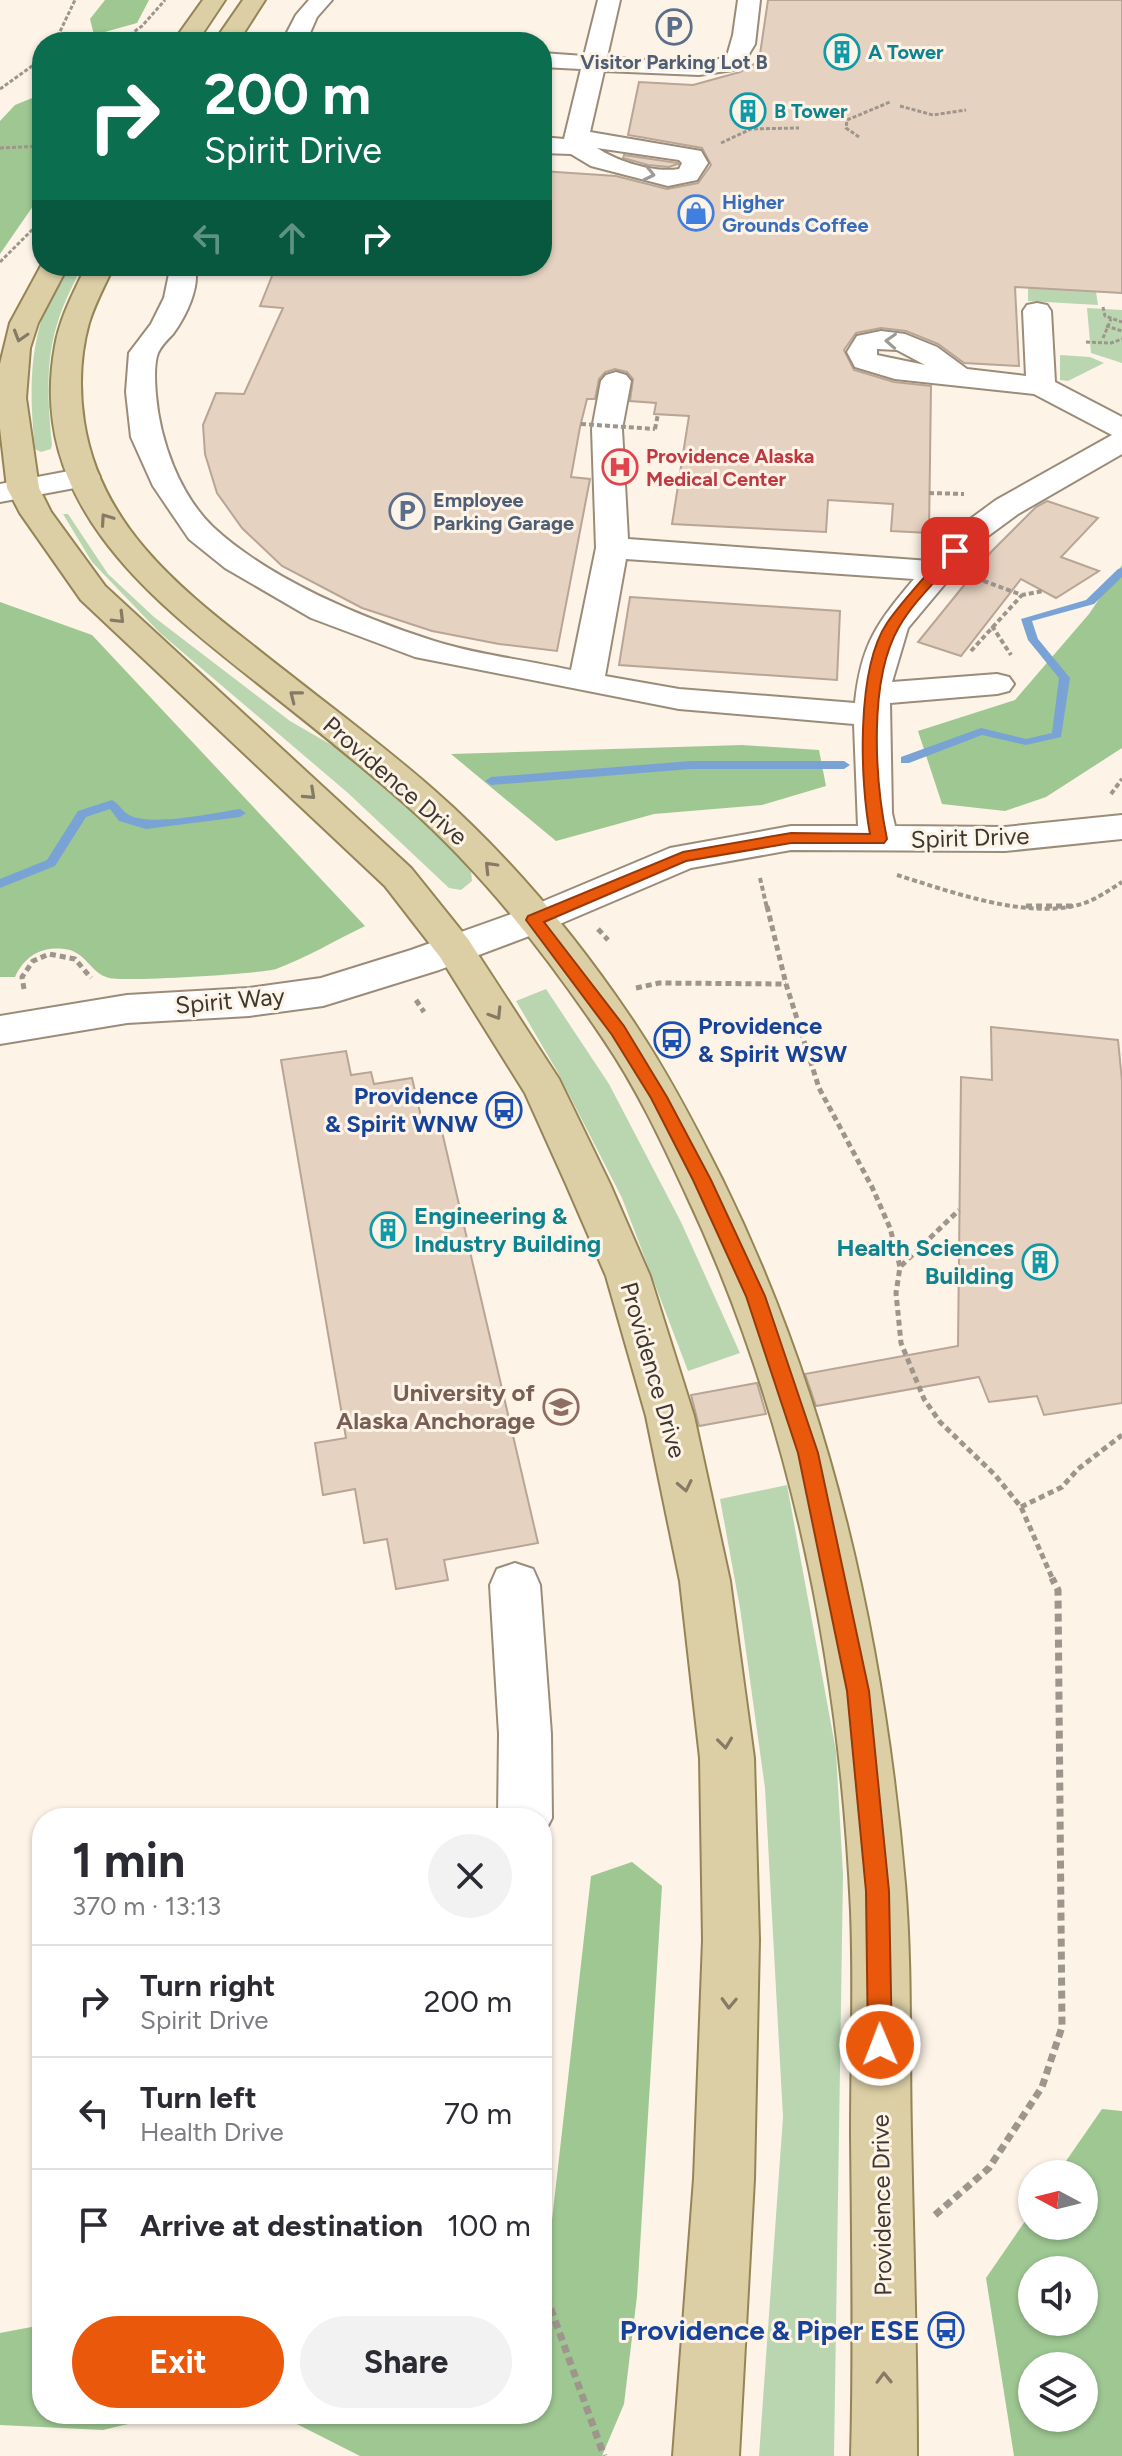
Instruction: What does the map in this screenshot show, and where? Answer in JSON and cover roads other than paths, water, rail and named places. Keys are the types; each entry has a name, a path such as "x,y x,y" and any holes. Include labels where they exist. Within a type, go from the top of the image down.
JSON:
{"main road":[{"path":"192,32 214,0"},
{"path":"233,32 254,0"},
{"name":"Providence Drive","path":"49,276 29,312 16,348 11,398 12,491 48,532 93,593 398,877 454,948 544,1090 628,1276 670,1416 705,1581 727,1758 731,1940 724,2179 706,2456"},
{"name":"Providence Drive","path":"95,276 75,320 68,353 68,417 94,502 123,544 178,603 428,804 502,879 618,1031 658,1097 702,1180 756,1296 808,1453 858,1691 878,1891 884,2456"}],"street":[{"path":"299,32 307,15 321,0"},
{"path":"552,144 577,142 609,0"},
{"path":"552,61 705,68 732,64 742,53 749,0"},
{"path":"183,276 178,298 164,326 143,353 141,392 146,437 168,486 200,532 236,561 323,611 427,650 679,699 872,704 997,684"},
{"path":"1037,311 1041,386"},
{"path":"958,376 1041,386 1122,429"},
{"path":"586,683 612,548 607,429 616,381"},
{"path":"881,855 874,813 872,704 881,652 892,626 969,535 1007,507 1122,442"},
{"path":"12,491 85,477"},
{"path":"612,548 937,571"},
{"name":"Spirit Drive","path":"454,948 534,920 683,857 791,838 881,855 1122,827"},
{"name":"Spirit Way","path":"13,1016 249,1002 323,992 454,948"},
{"path":"515,1585 525,1734 525,1808"}],"waterway":[{"path":"905,760 981,731 1026,742 1057,735 1065,678 1033,640 1026,619 1090,602 1122,571"},
{"path":"491,781 691,765 844,765"},
{"path":"0,884 51,863 82,814 112,804 123,818 146,825 240,813"}],"place":[{"name":"Visitor Parking Lot B","path":"674,27"},
{"name":"A Tower","path":"842,52"},
{"name":"B Tower","path":"748,111"},
{"name":"Higher Grounds Coffee","path":"696,213"},
{"name":"Providence Alaska Medical Center","path":"620,467"},
{"name":"Employee Parking Garage","path":"407,511"},
{"name":"Providence & Spirit WSW","path":"672,1040"},
{"name":"Providence & Spirit WNW","path":"504,1110"},
{"name":"Engineering & Industry Building","path":"388,1230"},
{"name":"Health Sciences Building","path":"1040,1262"},
{"name":"University of Alaska Anchorage","path":"561,1407"},
{"name":"Providence & Piper ESE","path":"946,2330"}]}
